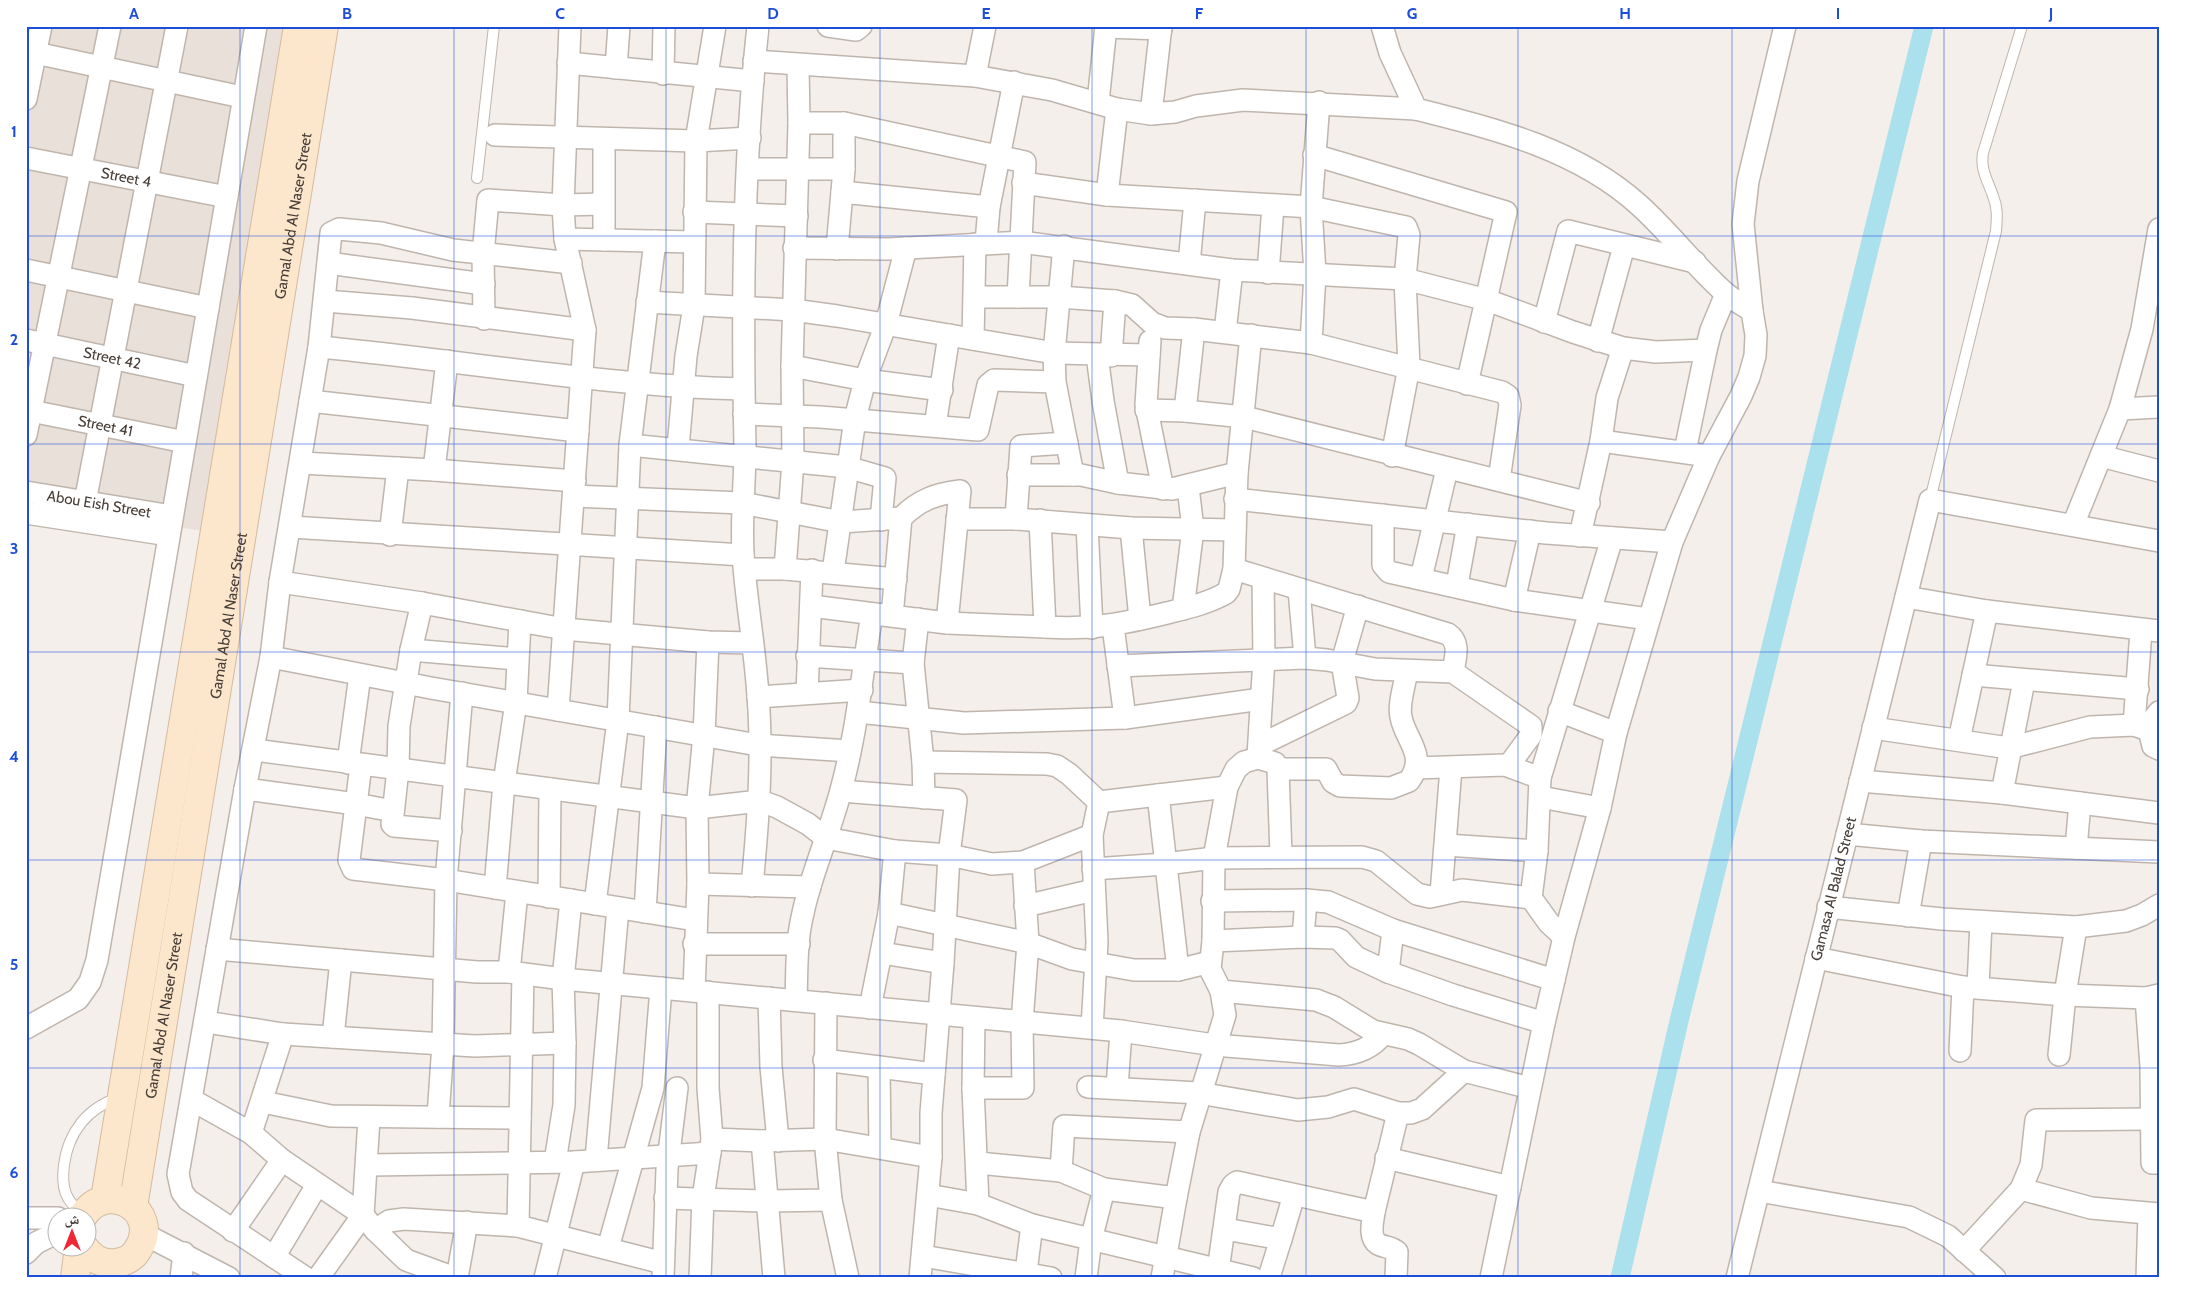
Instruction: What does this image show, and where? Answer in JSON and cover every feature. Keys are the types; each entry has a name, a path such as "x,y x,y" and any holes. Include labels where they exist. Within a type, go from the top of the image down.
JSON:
{"main road":[{"name":"Gamal Abd Al Naser Street","path":"92,1206 122,1096 298,26"},
{"name":"Gamal Abd Al Naser Street","path":"133,1206 324,26"},
{"path":"92,1256 109,1264 127,1268 144,1234 142,1219 133,1206 125,1201 98,1208"},
{"path":"75,1278 78,1256"}],"street":[{"path":"26,98 31,52 41,26"},
{"path":"26,435 36,342 59,277 110,26"},
{"path":"85,502 177,26"},
{"path":"26,1028 78,999 90,982 97,960 227,197 242,97 256,26"},
{"path":"558,710 585,330 565,239 562,205 570,26"},
{"path":"616,68 619,26"},
{"path":"663,74 664,26"},
{"path":"678,448 686,356 694,306 696,141 715,26"},
{"path":"752,886 760,801 758,697 744,562 742,503 745,458 743,309 753,71 758,26"},
{"path":"828,26 856,30 861,26"},
{"path":"975,76 985,26"},
{"path":"1382,26 1390,53 1416,110"},
{"path":"1491,1278 1530,1088 1564,937 1600,808 1616,733 1648,619 1672,542 1709,456 1741,396 1755,356 1756,335 1746,272 1743,224 1748,181 1785,26"},
{"path":"1107,195 1108,105 1106,27 1161,28 1151,114"},
{"path":"31,52 242,97"},
{"path":"568,63 706,77 798,64 975,76 1014,82 1151,114 1175,112 1202,105 1243,100 1319,102 1416,110 1527,140 1574,161 1599,175 1633,200 1726,294 1752,312"},
{"path":"785,569 793,461 792,366 799,123 798,64"},
{"path":"973,339 980,244 1014,82"},
{"path":"1312,343 1314,274 1311,208 1319,102"},
{"path":"799,123 844,123 1025,162 1018,297"},
{"path":"837,249 844,169 844,123"},
{"path":"495,135 696,141 750,138"},
{"path":"604,139 604,240"},
{"path":"1314,155 1506,212 1488,300 1467,384"},
{"name":"Street 4","path":"26,158 227,197"},
{"path":"749,169 844,169"},
{"path":"1023,183 1107,195 1311,208 1406,227 1409,235 1405,279 1409,367 1392,456"},
{"path":"842,192 989,207"},
{"path":"484,319 483,254 488,200 562,205 603,204"},
{"path":"1189,264 1194,200"},
{"path":"1268,273 1273,206"},
{"path":"694,212 797,216"},
{"path":"306,1278 188,1200 179,1183 178,1174 206,1022 245,789 271,657 280,582 302,462 319,348 331,233 336,229 381,233 452,250 571,263"},
{"path":"2073,525 2150,331 2159,229"},
{"path":"1544,322 1568,231 1695,262"},
{"path":"565,239 694,242"},
{"path":"596,904 607,796 618,720 630,446 655,241"},
{"path":"794,248 906,248 1021,242 1064,246 1232,270 1405,279 1488,300 1544,322 1623,348 1647,352 1706,350"},
{"path":"1064,246 1054,353 1055,382 1073,474"},
{"path":"1598,341 1624,246"},
{"path":"833,572 854,419 865,380 886,324 906,248"},
{"path":"328,263 484,284"},
{"path":"26,270 208,308"},
{"path":"1225,332 1232,270"},
{"path":"1685,451 1706,350 1726,294"},
{"path":"975,297 1059,297 1115,301 1138,309 1152,324 1166,328 1225,332 1312,343 1502,392 1508,396 1510,405 1499,480"},
{"path":"325,301 412,308 484,319 585,330"},
{"path":"1115,301 1104,356 1103,401 1118,483"},
{"path":"647,302 743,309 793,310 1054,353 1104,356 1149,355"},
{"path":"1152,324 1146,410 1163,489"},
{"path":"1185,411 1194,329"},
{"path":"935,426 949,335"},
{"path":"810,606 946,623 1102,627 1184,608 1226,593 1229,589 1234,569 1235,499 1251,335"},
{"name":"Street 42","path":"36,342 196,376"},
{"path":"319,348 684,388 743,389"},
{"path":"1580,536 1589,503 1610,386 1623,348"},
{"path":"434,470 439,415 447,361"},
{"path":"792,366 865,380 942,390"},
{"path":"744,414 854,419 978,430 988,385 994,380 1055,382"},
{"path":"310,401 578,431"},
{"path":"2120,409 2159,407"},
{"name":"Street 41","path":"29,410 185,442"},
{"path":"1146,410 1185,411 1244,417 1392,456 1589,503"},
{"path":"1601,441 1685,451 1709,456"},
{"path":"1016,519 1021,446 1067,443"},
{"path":"630,446 678,448 745,458 846,467 885,478 896,578 864,661 862,690 841,791 810,887 800,929 796,1000"},
{"path":"2101,456 2159,471"},
{"path":"302,462 434,470 575,489 627,500 742,503 788,510 841,522 891,519 929,498 960,491 946,623"},
{"path":"390,535 398,468"},
{"path":"1421,578 1447,469"},
{"path":"1018,476 1073,474 1163,489 1188,486 1237,473"},
{"path":"1184,608 1193,529 1188,486"},
{"name":"Abou Eish Street","path":"26,492 85,502 171,526"},
{"path":"1235,499 1580,536 1672,542"},
{"path":"1930,500 2159,542"},
{"name":"Gamasa Al Balad Street","path":"1737,1278 1930,500"},
{"name":"Abou Eish Street","path":"26,513 171,526"},
{"path":"1383,515 1383,565 1389,572 1514,600 1648,619"},
{"path":"956,519 1016,519 1130,528 1235,530"},
{"path":"1040,520 1046,627"},
{"path":"1457,586 1468,524"},
{"path":"1087,525 1102,627 1118,666 1125,718"},
{"path":"291,527 390,535 475,538 625,548 744,562 785,569 896,578"},
{"path":"1130,528 1140,619"},
{"path":"1514,600 1530,531"},
{"path":"1564,937 1549,923 1531,898 1537,851 1540,788 1559,711 1591,612 1612,538"},
{"path":"1234,569 1442,632 1453,637 1457,649 1453,672"},
{"path":"807,693 812,570"},
{"path":"1259,752 1264,659 1263,579"},
{"path":"280,582 422,602 564,629 708,642 752,643"},
{"path":"1299,590 1304,658"},
{"path":"1906,598 1987,611 2150,631 2138,689 2140,727"},
{"path":"422,602 411,650 399,726 398,770 393,826 450,831"},
{"path":"1164,1268 1189,1132 1199,1093 1225,1015 1221,991 1211,974 1210,962 1213,941 1214,858 1227,788 1240,765 1259,752 1346,703 1348,698 1342,662 1358,606"},
{"path":"1959,740 1987,611"},
{"path":"918,619 913,663 923,762 924,798"},
{"path":"495,888 504,783 516,702 520,620"},
{"path":"700,1278 703,1198 711,1146 701,992 694,944 698,884 697,808 704,735 708,642"},
{"path":"411,650 517,660"},
{"path":"808,656 913,663"},
{"path":"271,657 360,675 758,745 850,751"},
{"path":"1118,666 1304,658 1342,662 1362,668 1453,672 1531,726 1531,735 1508,765"},
{"path":"1278,769 1323,769 1328,771 1333,782 1340,786 1391,788 1409,782 1416,768 1414,747 1400,714 1407,671"},
{"path":"360,675 355,764 356,804 349,860 353,869 446,880 695,920"},
{"path":"1973,675 2024,681 2138,689"},
{"path":"2002,794 2024,681"},
{"path":"758,697 862,690"},
{"path":"438,1117 443,1044 446,880 462,693"},
{"path":"858,712 964,723 1125,718 1261,699"},
{"path":"1559,711 1616,733"},
{"path":"2140,727 2159,712"},
{"path":"645,912 650,802 656,727"},
{"path":"1873,728 2010,748 2090,727 2140,727 2150,733 2153,746 2159,749"},
{"path":"254,750 697,808 760,801 777,807 808,824 826,838 895,851 949,855 992,864 1023,862 1092,835"},
{"path":"1259,752 1271,760 1278,769 1281,856"},
{"path":"923,762 1047,764 1057,766 1099,802 1227,788"},
{"path":"1416,768 1508,765 1540,788 1600,808"},
{"path":"1441,894 1451,768"},
{"path":"1860,781 2002,794 2159,813"},
{"path":"245,789 356,804 393,812"},
{"path":"549,897 550,789"},
{"path":"841,791 956,800 949,855 943,963 931,1113 931,1157 920,1278"},
{"path":"1158,795 1178,970"},
{"path":"1092,1028 1097,963 1092,835 1099,802"},
{"path":"2076,848 2080,803"},
{"path":"1846,834 1921,840 2159,852"},
{"path":"1908,916 1921,840"},
{"path":"1446,845 1537,851"},
{"path":"870,1008 890,913 895,851"},
{"path":"1093,869 1165,864 1214,858 1350,856 1376,861 1417,894 1424,897 1462,890 1531,898"},
{"path":"973,1088 1023,1088 1022,1022 1028,943 1023,862"},
{"path":"698,884 810,887"},
{"path":"1025,906 1094,890"},
{"path":"516,892 516,973 521,1043 518,1226"},
{"path":"545,1278 556,1236 565,1162 563,979 571,900"},
{"path":"1212,901 1306,900 1328,902 1393,930 1554,980"},
{"path":"1304,937 1306,900"},
{"path":"1828,907 1981,922 2076,926 2126,920 2142,915 2159,905"},
{"path":"596,1160 618,908"},
{"path":"890,913 1028,943 1056,951 1072,959 1134,970 1178,970 1210,962"},
{"path":"1960,1051 1981,922"},
{"path":"2058,1055 2076,926"},
{"path":"1388,972 1393,930"},
{"path":"1213,941 1304,937 1335,938 1340,940 1356,956 1388,972 1453,996 1544,1023"},
{"path":"694,944 799,944"},
{"path":"217,949 445,969 516,973 612,984 1121,1030 1214,1045 1348,1054 1372,1046 1383,1034"},
{"path":"882,953 943,963"},
{"path":"1816,958 1970,987 2065,996 2152,996 2155,1066 2152,1163 2159,1163"},
{"path":"333,1038 341,960"},
{"path":"608,1248 653,1088 661,988"},
{"path":"1221,991 1316,1000 1334,1008 1373,1032 1414,1042 1464,1071 1530,1088"},
{"path":"769,998 772,1067 768,1201 774,1278"},
{"path":"826,1003 824,1060 825,1139 831,1200 848,1278"},
{"path":"974,1018 973,1088 978,1163 978,1204"},
{"path":"206,1022 283,1034 333,1038 475,1046 565,1043"},
{"path":"1117,1088 1121,1030"},
{"path":"251,1133 263,1102 283,1034"},
{"path":"824,1060 934,1074"},
{"path":"879,1067 880,1147"},
{"path":"1088,1087 1199,1093 1298,1110 1328,1107 1354,1099 1398,1113 1411,1113 1422,1109 1464,1071"},
{"path":"653,1088 708,1088"},
{"path":"318,1278 369,1223 396,1219 518,1226 608,1248 663,1270 665,1198 677,1088"},
{"path":"192,1100 251,1133 282,1160 369,1223 406,1260 456,1278 467,1222"},
{"path":"263,1102 331,1116 369,1118 520,1118"},
{"path":"1396,1278 1397,1252 1393,1248 1378,1244 1373,1237 1374,1212 1398,1113"},
{"path":"369,1118 369,1223"},
{"path":"1964,1251 2021,1188 2031,1164 2036,1120 2152,1119"},
{"path":"1061,1171 1064,1126 1189,1132"},
{"path":"368,1164 565,1162 669,1154 711,1146 825,1139 931,1157"},
{"path":"1386,1158 1510,1187"},
{"path":"233,1231 282,1160"},
{"path":"978,1163 1061,1171 1104,1189 1176,1198"},
{"path":"1218,1271 1229,1192 1232,1185 1237,1182 1374,1212"},
{"path":"274,1257 317,1185"},
{"path":"2021,1188 2091,1208 2154,1214 2147,1278"},
{"path":"1086,1278 1092,1240 1104,1189"},
{"path":"1759,1191 1910,1217 1948,1236 1996,1278"},
{"path":"928,1195 978,1204 1032,1225 1092,1240 1164,1268 1218,1271 1254,1278 1279,1278"},
{"path":"1269,1277 1294,1195"},
{"path":"665,1198 768,1201 831,1200"},
{"path":"26,1218 48,1218"},
{"path":"1017,1273 1032,1225"},
{"path":"1225,1229 1281,1239"},
{"path":"144,1234 184,1253 229,1278"},
{"path":"26,1253 36,1243 48,1237"},
{"path":"181,1278 184,1253"},
{"path":"923,1256 1051,1278"}],"lane":[{"path":"477,178 494,26"},
{"path":"1930,500 1996,232 1998,214 1981,162 2022,26"},
{"path":"73,1206 63,1187 66,1149 74,1131 90,1113 110,1100 122,1096"}],"shaded area":[{"path":"26,26 310,26 228,535 26,503"}],"waterway":[{"path":"1620,1278 1679,1021 1924,26"}]}
